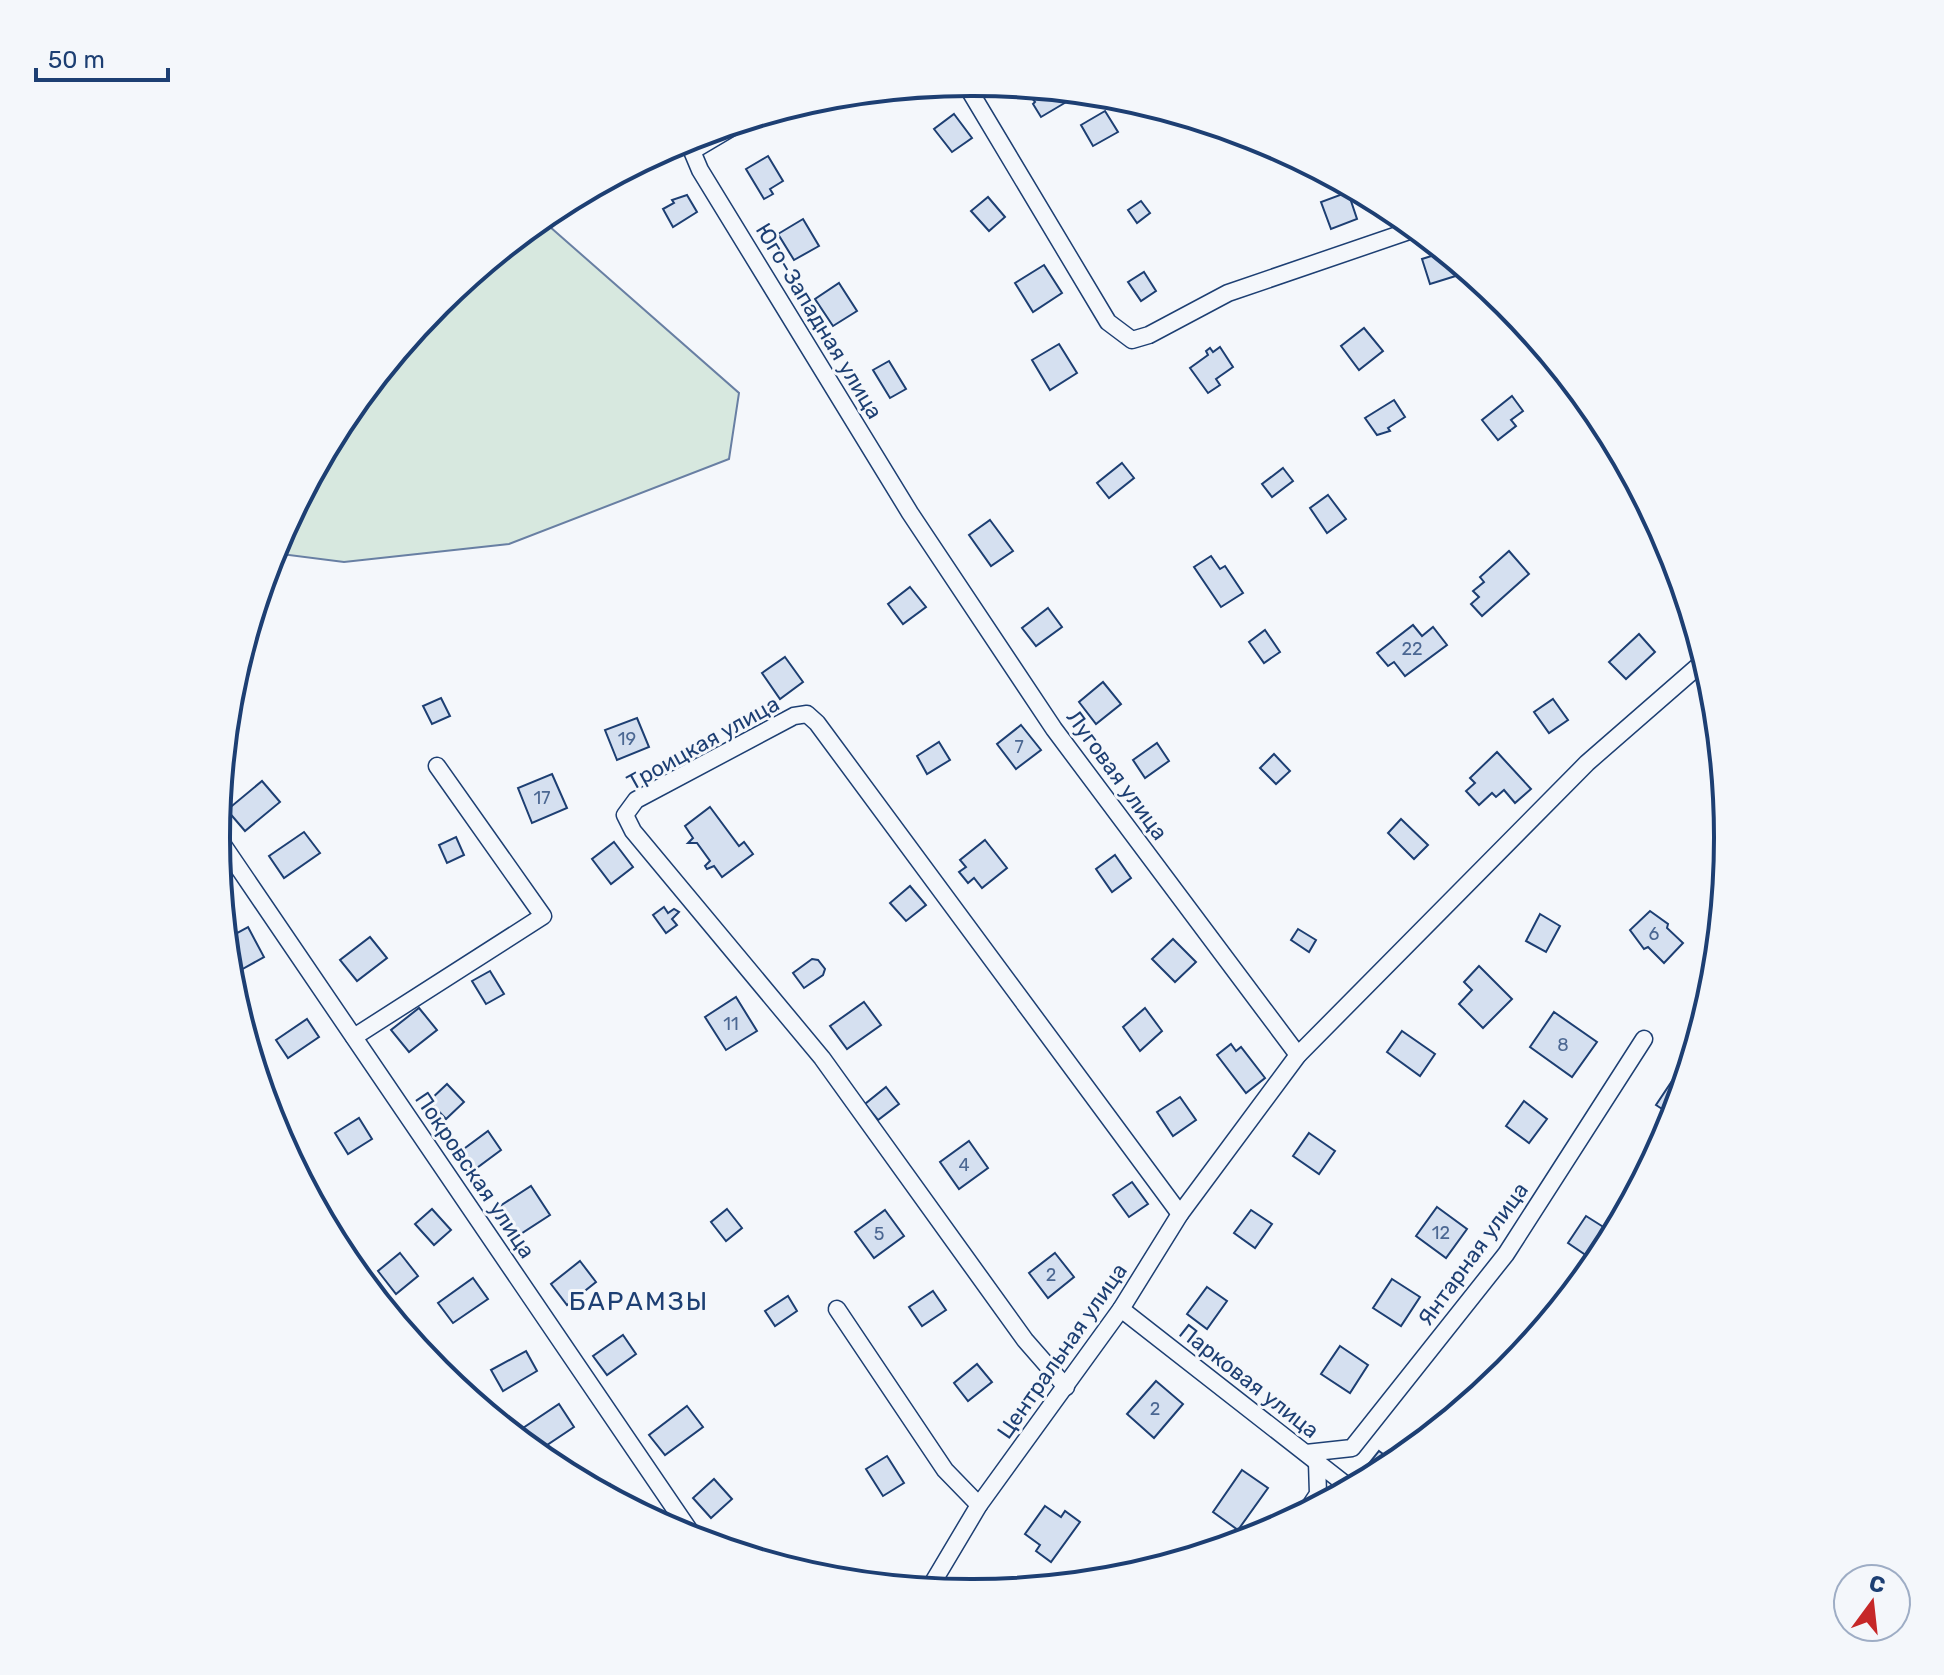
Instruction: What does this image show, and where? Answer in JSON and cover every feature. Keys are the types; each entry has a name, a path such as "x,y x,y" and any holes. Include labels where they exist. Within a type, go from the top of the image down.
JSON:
{"street":[{"path":"973,96 1108,322 1132,340 1149,335 1255,282 1401,234"},
{"name":"Юго-Западная улица","path":"689,152 910,513"},
{"name":"Луговая улица","path":"910,513 1054,729 1298,1055"},
{"name":"Центральная улица","path":"936,1577 979,1505 1121,1309 1180,1214 1298,1055 1587,763 1694,670"},
{"name":"Троицкая улица","path":"1066,1387 1025,1340 822,1058 633,831 625,815 636,800 794,716 807,714 817,723 1180,1214"},
{"path":"354,1037 543,916 437,766"},
{"name":"Покровская улица","path":"231,856 683,1521"},
{"name":"Янтарная улица","path":"1312,1458 1352,1448 1506,1254 1644,1039"},
{"path":"837,1309 945,1470 979,1505"},
{"name":"Парковая улица","path":"1121,1309 1341,1481"},
{"path":"1312,1458 1318,1493"}],"shaded area":[{"path":"551,228 739,393 729,459 509,544 344,562 287,555 307,510 355,426 384,386 448,313 483,280"}],"building":[{"path":"1033,99 1067,102 1041,117 1033,104"},
{"path":"1105,111 1118,132 1093,146 1081,125"},
{"path":"954,114 972,138 952,152 934,129"},
{"path":"768,156 783,181 770,189 773,194 764,199 746,169"},
{"path":"1342,194 1351,200 1357,219 1331,229 1321,202"},
{"path":"687,195 697,212 673,227 663,209 674,203 672,200"},
{"path":"988,197 1005,217 989,231 971,211"},
{"path":"1141,201 1150,213 1137,223 1128,210"},
{"path":"803,219 819,246 794,260 778,234"},
{"path":"1432,256 1456,276 1430,284 1422,259"},
{"path":"1044,265 1062,293 1033,312 1015,283"},
{"path":"1144,272 1156,291 1141,301 1128,282"},
{"path":"839,283 857,311 833,326 815,299"},
{"path":"1364,328 1383,351 1359,370 1341,346"},
{"path":"1059,344 1077,373 1050,390 1032,360"},
{"path":"1220,347 1233,367 1216,379 1220,385 1208,393 1190,368 1208,355 1206,351 1210,348 1213,352"},
{"path":"889,361 906,389 890,398 873,370"},
{"path":"1512,396 1523,411 1511,420 1516,426 1498,440 1482,420"},
{"path":"1394,400 1405,417 1388,428 1390,431 1377,435 1365,418"},
{"path":"1122,463 1134,478 1109,498 1097,483"},
{"path":"1283,468 1293,481 1272,497 1262,484"},
{"path":"1328,495 1346,519 1327,533 1310,508"},
{"path":"990,520 1013,551 991,566 969,535"},
{"path":"1509,551 1529,574 1482,616 1471,604 1479,597 1473,591 1484,582 1480,577"},
{"path":"1211,556 1220,569 1225,566 1243,593 1221,607 1194,567"},
{"path":"910,587 926,607 903,624 888,604"},
{"path":"1048,608 1062,627 1036,646 1022,628"},
{"path":"1413,625 1422,636 1433,627 1447,645 1405,676 1394,662 1388,666 1377,653"},
{"path":"1265,630 1280,652 1264,663 1249,642"},
{"path":"1639,634 1655,652 1626,679 1609,662"},
{"path":"785,657 803,682 780,699 762,673"},
{"path":"1103,682 1121,704 1096,724 1079,702"},
{"path":"441,698 450,716 432,724 423,706"},
{"path":"1553,699 1568,720 1549,733 1534,712"},
{"path":"637,718 649,747 617,760 605,730"},
{"path":"1021,725 1041,750 1016,769 997,744"},
{"path":"939,742 950,760 927,774 917,756"},
{"path":"1157,743 1169,761 1145,778 1133,760"},
{"path":"1497,752 1531,789 1515,803 1504,790 1496,797 1492,793 1479,805 1466,791 1475,783 1470,778"},
{"path":"1274,754 1290,771 1276,784 1260,768"},
{"path":"552,774 567,808 532,823 518,788"},
{"path":"262,781 280,802 245,831 231,815 231,806"},
{"path":"710,807 739,846 744,842 753,854 722,877 714,866 707,869 705,866 710,861 697,843 688,843 693,838 685,826"},
{"path":"1401,819 1428,845 1414,859 1388,833"},
{"path":"304,832 320,853 284,878 269,856"},
{"path":"456,837 464,855 447,863 439,845"},
{"path":"985,840 1007,868 982,888 974,878 968,883 959,872 966,867 960,860"},
{"path":"614,842 633,867 611,884 592,859"},
{"path":"1115,855 1131,878 1112,892 1096,869"},
{"path":"910,886 926,905 906,921 890,903"},
{"path":"664,907 668,913 674,909 679,912 672,919 677,925 666,933 653,915"},
{"path":"1650,911 1668,924 1667,928 1683,943 1664,963 1648,947 1644,949 1630,930"},
{"path":"1540,914 1560,926 1546,952 1526,941"},
{"path":"248,927 264,957 243,969 237,934"},
{"path":"1298,929 1316,940 1309,952 1291,940"},
{"path":"370,937 387,958 357,981 340,960"},
{"path":"1173,939 1196,962 1175,982 1152,959"},
{"path":"812,959 818,960 825,969 823,975 804,988 793,973"},
{"path":"1479,966 1512,999 1483,1028 1459,1004 1472,990 1464,982"},
{"path":"490,971 504,994 486,1004 472,981"},
{"path":"736,997 757,1031 726,1050 705,1017"},
{"path":"864,1002 881,1025 847,1049 830,1026"},
{"path":"419,1008 437,1030 409,1052 391,1030"},
{"path":"1145,1008 1162,1031 1140,1051 1123,1027"},
{"path":"1554,1012 1597,1042 1572,1077 1530,1047"},
{"path":"307,1019 319,1037 288,1058 276,1040"},
{"path":"1402,1031 1435,1054 1420,1076 1387,1052"},
{"path":"1231,1044 1236,1051 1241,1047 1265,1078 1246,1093 1217,1055"},
{"path":"1672,1081 1662,1109 1656,1105"},
{"path":"447,1084 464,1102 446,1119 429,1101"},
{"path":"886,1087 899,1104 878,1120 865,1104"},
{"path":"1180,1097 1196,1120 1173,1136 1157,1112"},
{"path":"1524,1101 1547,1119 1529,1143 1506,1126"},
{"path":"359,1118 372,1139 348,1154 335,1133"},
{"path":"488,1131 501,1150 474,1170 461,1151"},
{"path":"1309,1133 1335,1151 1319,1174 1293,1156"},
{"path":"969,1141 988,1168 959,1189 940,1162"},
{"path":"1132,1182 1148,1204 1129,1217 1113,1195"},
{"path":"531,1186 550,1215 519,1235 500,1206"},
{"path":"1437,1207 1467,1229 1446,1258 1416,1236"},
{"path":"432,1209 451,1230 434,1245 415,1224"},
{"path":"727,1209 742,1228 726,1241 711,1222"},
{"path":"885,1210 904,1236 874,1258 855,1232"},
{"path":"1251,1210 1272,1224 1255,1248 1234,1233"},
{"path":"1586,1216 1603,1227 1585,1255 1568,1243"},
{"path":"400,1253 418,1276 396,1294 378,1271"},
{"path":"1055,1253 1074,1277 1048,1298 1029,1273"},
{"path":"580,1261 596,1282 567,1305 551,1284"},
{"path":"473,1278 488,1299 453,1323 438,1303"},
{"path":"1392,1279 1420,1297 1401,1326 1373,1308"},
{"path":"1207,1287 1227,1301 1207,1329 1187,1314"},
{"path":"933,1291 946,1310 922,1326 909,1307"},
{"path":"788,1296 797,1311 775,1326 765,1311"},
{"path":"623,1335 636,1354 607,1375 593,1356"},
{"path":"1340,1346 1368,1365 1350,1393 1321,1374"},
{"path":"526,1351 537,1371 503,1391 491,1370"},
{"path":"977,1364 992,1382 968,1401 954,1383"},
{"path":"1156,1381 1183,1404 1154,1438 1127,1414"},
{"path":"559,1404 574,1427 547,1445 523,1428"},
{"path":"687,1406 703,1427 665,1455 649,1435"},
{"path":"1379,1451 1383,1454 1369,1464"},
{"path":"887,1456 904,1483 883,1496 866,1469"},
{"path":"1242,1470 1268,1488 1238,1530 1213,1512"},
{"path":"714,1479 732,1499 711,1518 693,1498"},
{"path":"1045,1506 1061,1517 1065,1511 1080,1522 1051,1562 1036,1551 1040,1545 1025,1534"}],"district":[{"name":"БАРАМЗЫ","path":"639,1301"}]}
